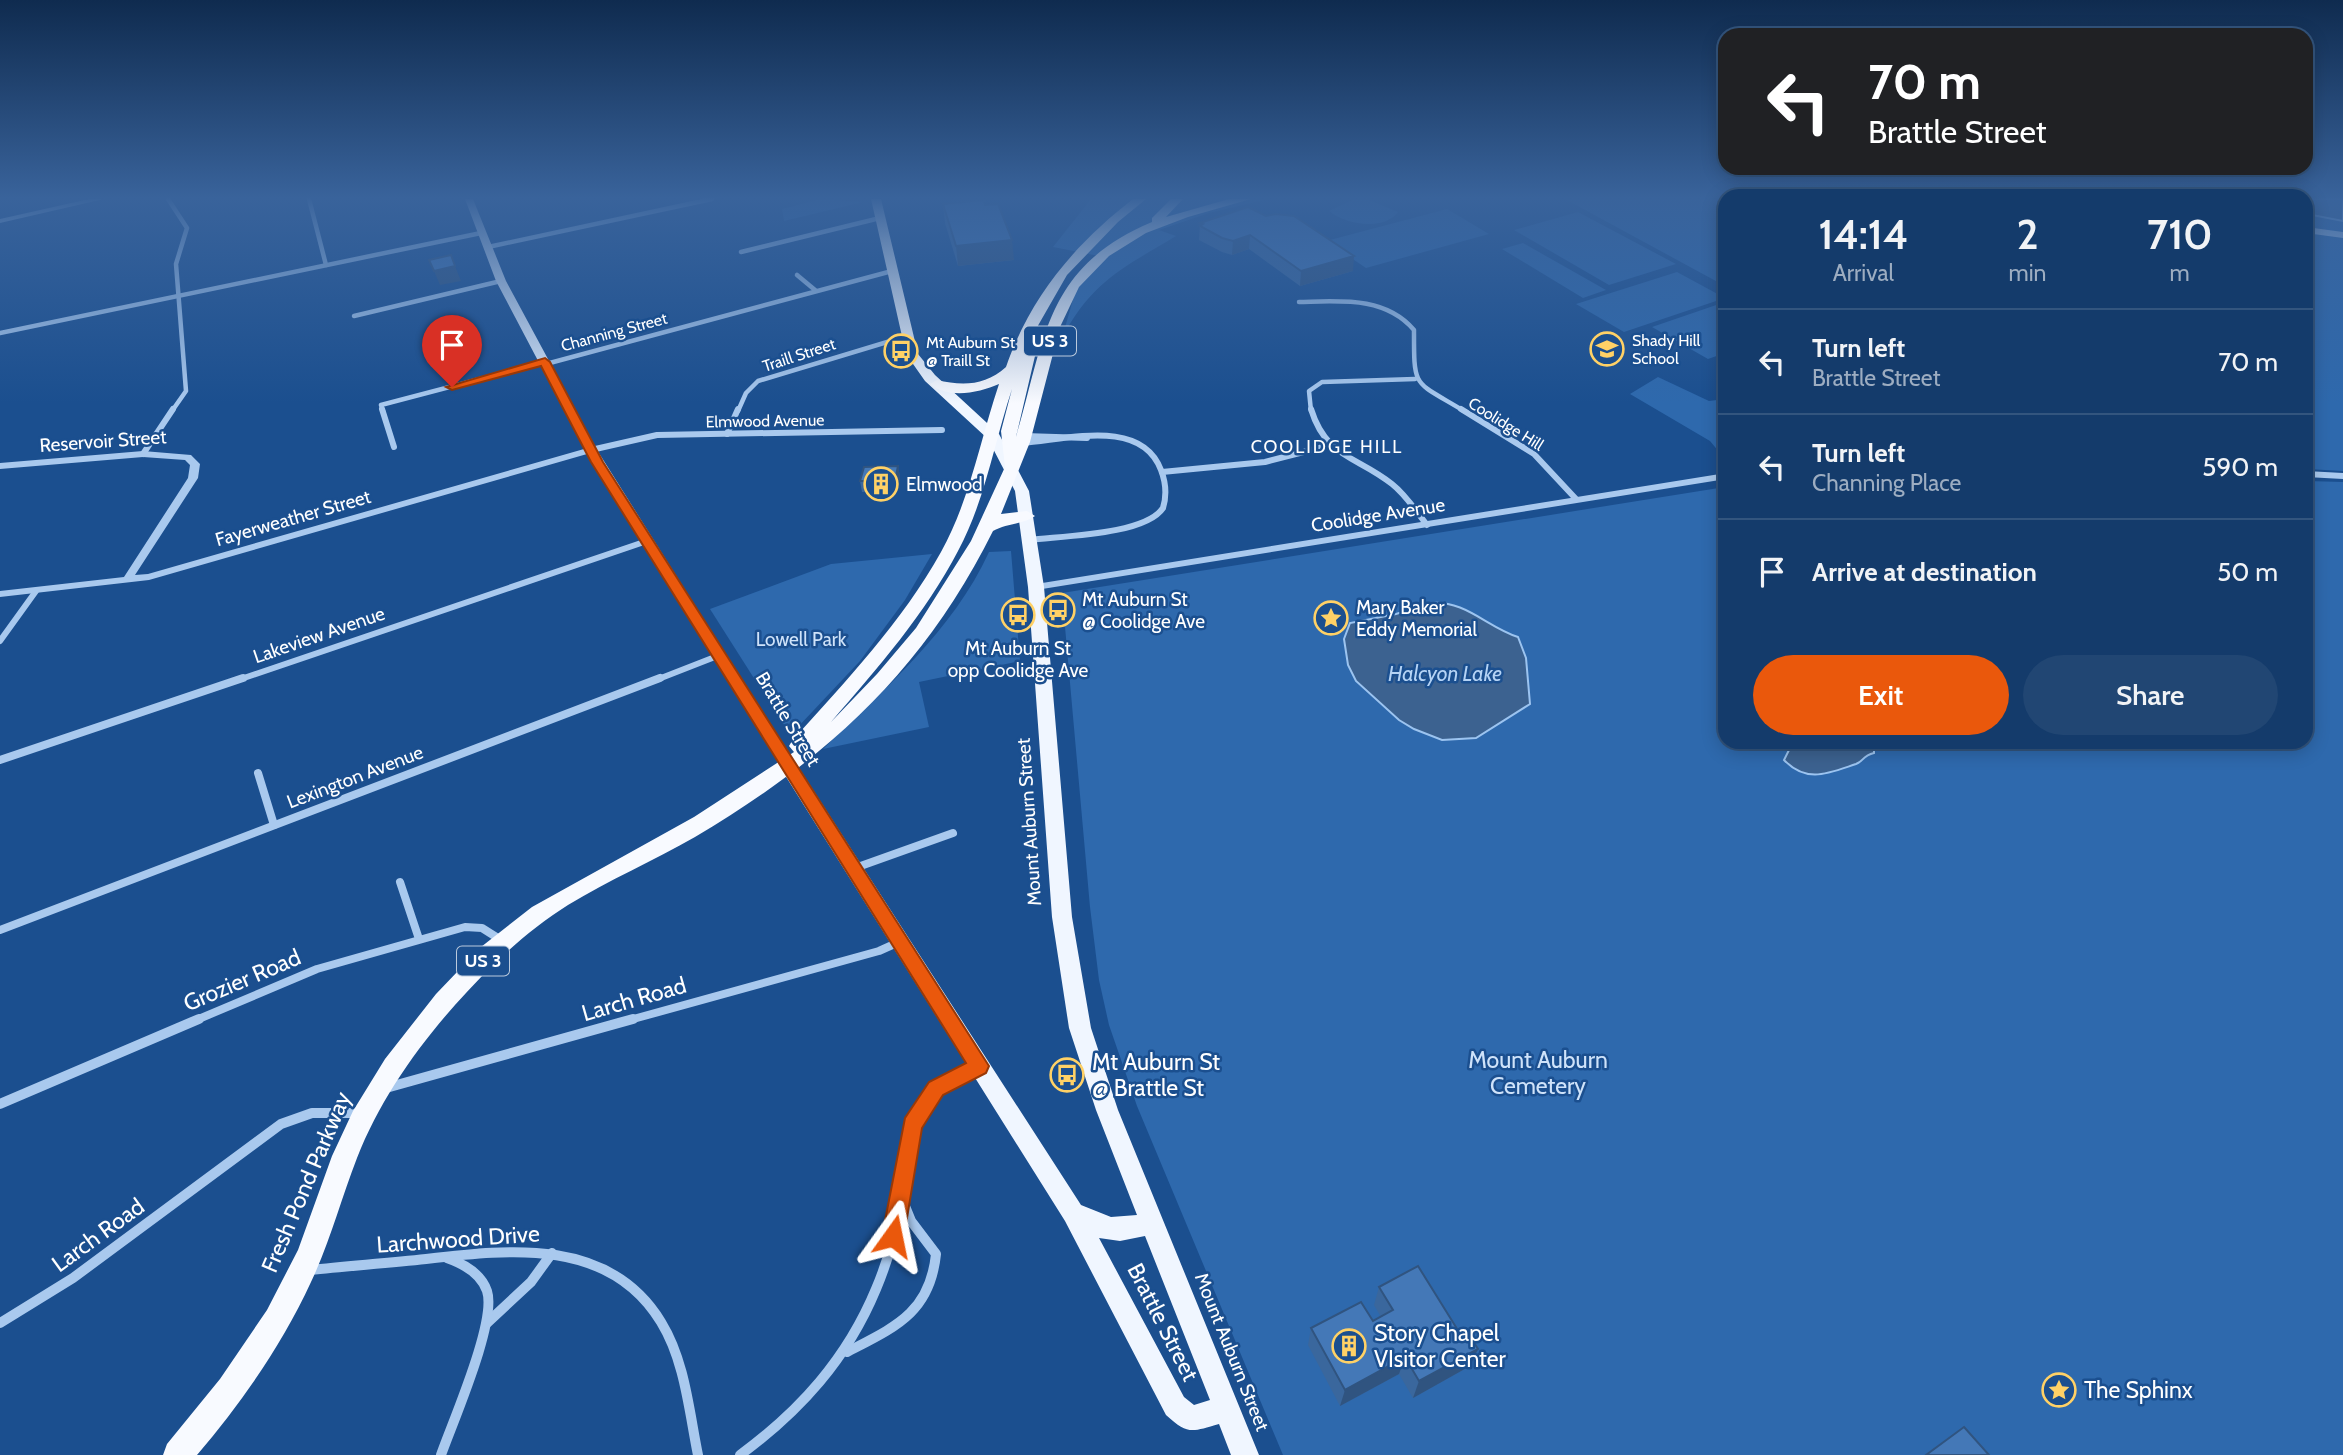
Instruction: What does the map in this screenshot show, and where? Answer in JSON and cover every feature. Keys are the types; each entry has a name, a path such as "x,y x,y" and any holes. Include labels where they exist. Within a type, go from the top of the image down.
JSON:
{"highway":[{"name":"US 3","path":"989,432 1029,323 1050,289 1070,267"},
{"name":"US 3","path":"1012,466 1023,440 1063,302 1088,267"},
{"path":"1012,466 1008,431 1050,289"},
{"path":"937,384 953,389 982,386 1001,378 1012,369"},
{"name":"Fresh Pond Parkway","path":"787,764 803,741 892,640 933,580 968,511 989,432"},
{"name":"Fresh Pond Parkway","path":"178,1455 253,1360 302,1271 346,1153 365,1113 378,1090 431,1016 504,942 558,901 698,825 821,740 913,645 953,589 1012,466"},
{"path":"984,529 1003,517 1027,516"}],"main road":[{"name":"Brattle Street","path":"496,267 591,450 853,869 1073,1213 1178,1411 1190,1419 1226,1409"},
{"name":"Mount Auburn Street","path":"891,267 907,336 916,361 989,432 1012,466 1022,491 1036,587 1059,891 1074,1000 1097,1082 1245,1455"},
{"path":"1073,1213 1111,1231 1152,1222"}],"street":[{"path":"143,454 187,391 176,267"},
{"path":"0,333 317,267"},
{"name":"Channing Street","path":"394,447 381,405 892,271"},
{"path":"797,275 815,290"},
{"path":"354,316 501,281"},
{"path":"1299,302 1364,304 1401,316 1415,330 1415,379 1330,381 1311,387 1308,399 1318,434 1327,446 1372,469 1393,484 1426,526"},
{"name":"Traill Street","path":"727,433 746,393 762,379 907,336"},
{"name":"Coolidge Hill","path":"1415,379 1424,388 1534,454 1576,499"},
{"name":"Elmwood Avenue","path":"591,450 646,435 942,430"},
{"path":"1023,440 1087,438 1138,442 1153,455 1162,472 1166,497 1161,511 1149,520 1030,540"},
{"path":"1162,472 1265,462 1327,446"},
{"name":"Fayerweather Street","path":"0,594 149,577 591,450"},
{"name":"Reservoir Street","path":"0,466 143,454 188,457 195,464 192,478 127,581"},
{"path":"2313,474 2343,476"},
{"name":"Coolidge Avenue","path":"1036,587 1718,477"},
{"name":"Lakeview Avenue","path":"0,760 647,541"},
{"path":"0,642 36,591"},
{"name":"Lexington Avenue","path":"0,930 720,655"},
{"path":"258,772 274,825"},
{"path":"853,869 953,833"},
{"path":"400,882 419,939"},
{"name":"Grozier Road","path":"0,1104 317,969 419,939 471,927 486,930 504,942"},
{"name":"Larch Road","path":"378,1090 879,951 900,942"},
{"path":"740,1455 787,1418 854,1341 882,1272 901,1197 912,1125 936,1088 979,1066"},
{"name":"Larch Road","path":"0,1323 74,1278 281,1124 312,1113 365,1113"},
{"path":"843,1354 903,1322 919,1308 932,1289 936,1254 911,1221 901,1197"},
{"name":"Larchwood Drive","path":"302,1271 502,1251 552,1252 580,1258 613,1271 644,1298 670,1341 698,1455"},
{"path":"487,1323 506,1303 534,1281 552,1252"},
{"path":"441,1455 487,1323 491,1301 484,1280 466,1266 443,1257"}],"green space":[{"path":"1095,267 1125,267 1097,289 1062,338 1076,289"},
{"path":"1532,267 1565,267 1606,290 1583,298"},
{"path":"1578,267 1667,267 1609,285"},
{"path":"1690,267 1718,267 1718,282"},
{"path":"2313,267 2343,267 2343,471 2313,469"},
{"path":"1677,272 1718,294 1718,300 1624,332 1576,304"},
{"path":"1718,304 1718,355 1708,359 1652,327"},
{"path":"1658,377 1709,401 1718,400 1718,451 1710,441 1630,394"},
{"name":"Mount Auburn Cemetery","path":"2313,481 2343,482 2343,1455 1283,1455 1137,1106 1109,1025 1099,980 1090,907 1062,593 1718,488 1718,749 2313,749"},
{"name":"Lowell Park","path":"1011,551 1020,661 919,682 929,727 823,749 893,681 937,633 974,581 989,552"},
{"name":"Lowell Park","path":"932,554 905,600 860,661 797,728 783,724 710,609 831,564"}],"water":[{"name":"Halcyon Lake","path":"1431,603 1455,606 1518,637 1526,658 1530,704 1476,738 1442,740 1414,729 1399,720 1356,681 1348,665 1344,639 1350,623 1396,614"},
{"path":"1874,749 1874,753 1837,771 1810,774 1801,772 1784,760 1789,750"}],"building":[{"path":"432,267 451,267 434,271"},
{"path":"1295,267 1315,267 1301,271"},
{"path":"898,466 895,481 860,481 864,467"},
{"name":"Story Chapel VIsitor Center","path":"1418,1266 1459,1332 1465,1329 1478,1349 1419,1381 1405,1357 1345,1390 1311,1328 1361,1302 1373,1321 1393,1310 1379,1287"},
{"path":"1964,1427 1989,1455 1926,1455"}],"place":[{"name":"Shady Hill School","path":"1607,349"},
{"name":"Mt Auburn St @ Traill St","path":"901,351"},
{"name":"Elmwood","path":"881,484"},
{"name":"Mt Auburn St @ Coolidge Ave","path":"1058,610"},
{"name":"Mt Auburn St opp Coolidge Ave","path":"1018,615"},
{"name":"Mary Baker Eddy Memorial","path":"1331,618"},
{"name":"Mt Auburn St @ Brattle St","path":"1067,1075"},
{"name":"Story Chapel VIsitor Center","path":"1349,1346"},
{"name":"The Sphinx","path":"2059,1390"}],"district":[{"name":"COOLIDGE HILL","path":"1327,447"}],"route":[{"path":"452,387 545,362 597,462 979,1066 936,1088 912,1125 893,1236"}]}
